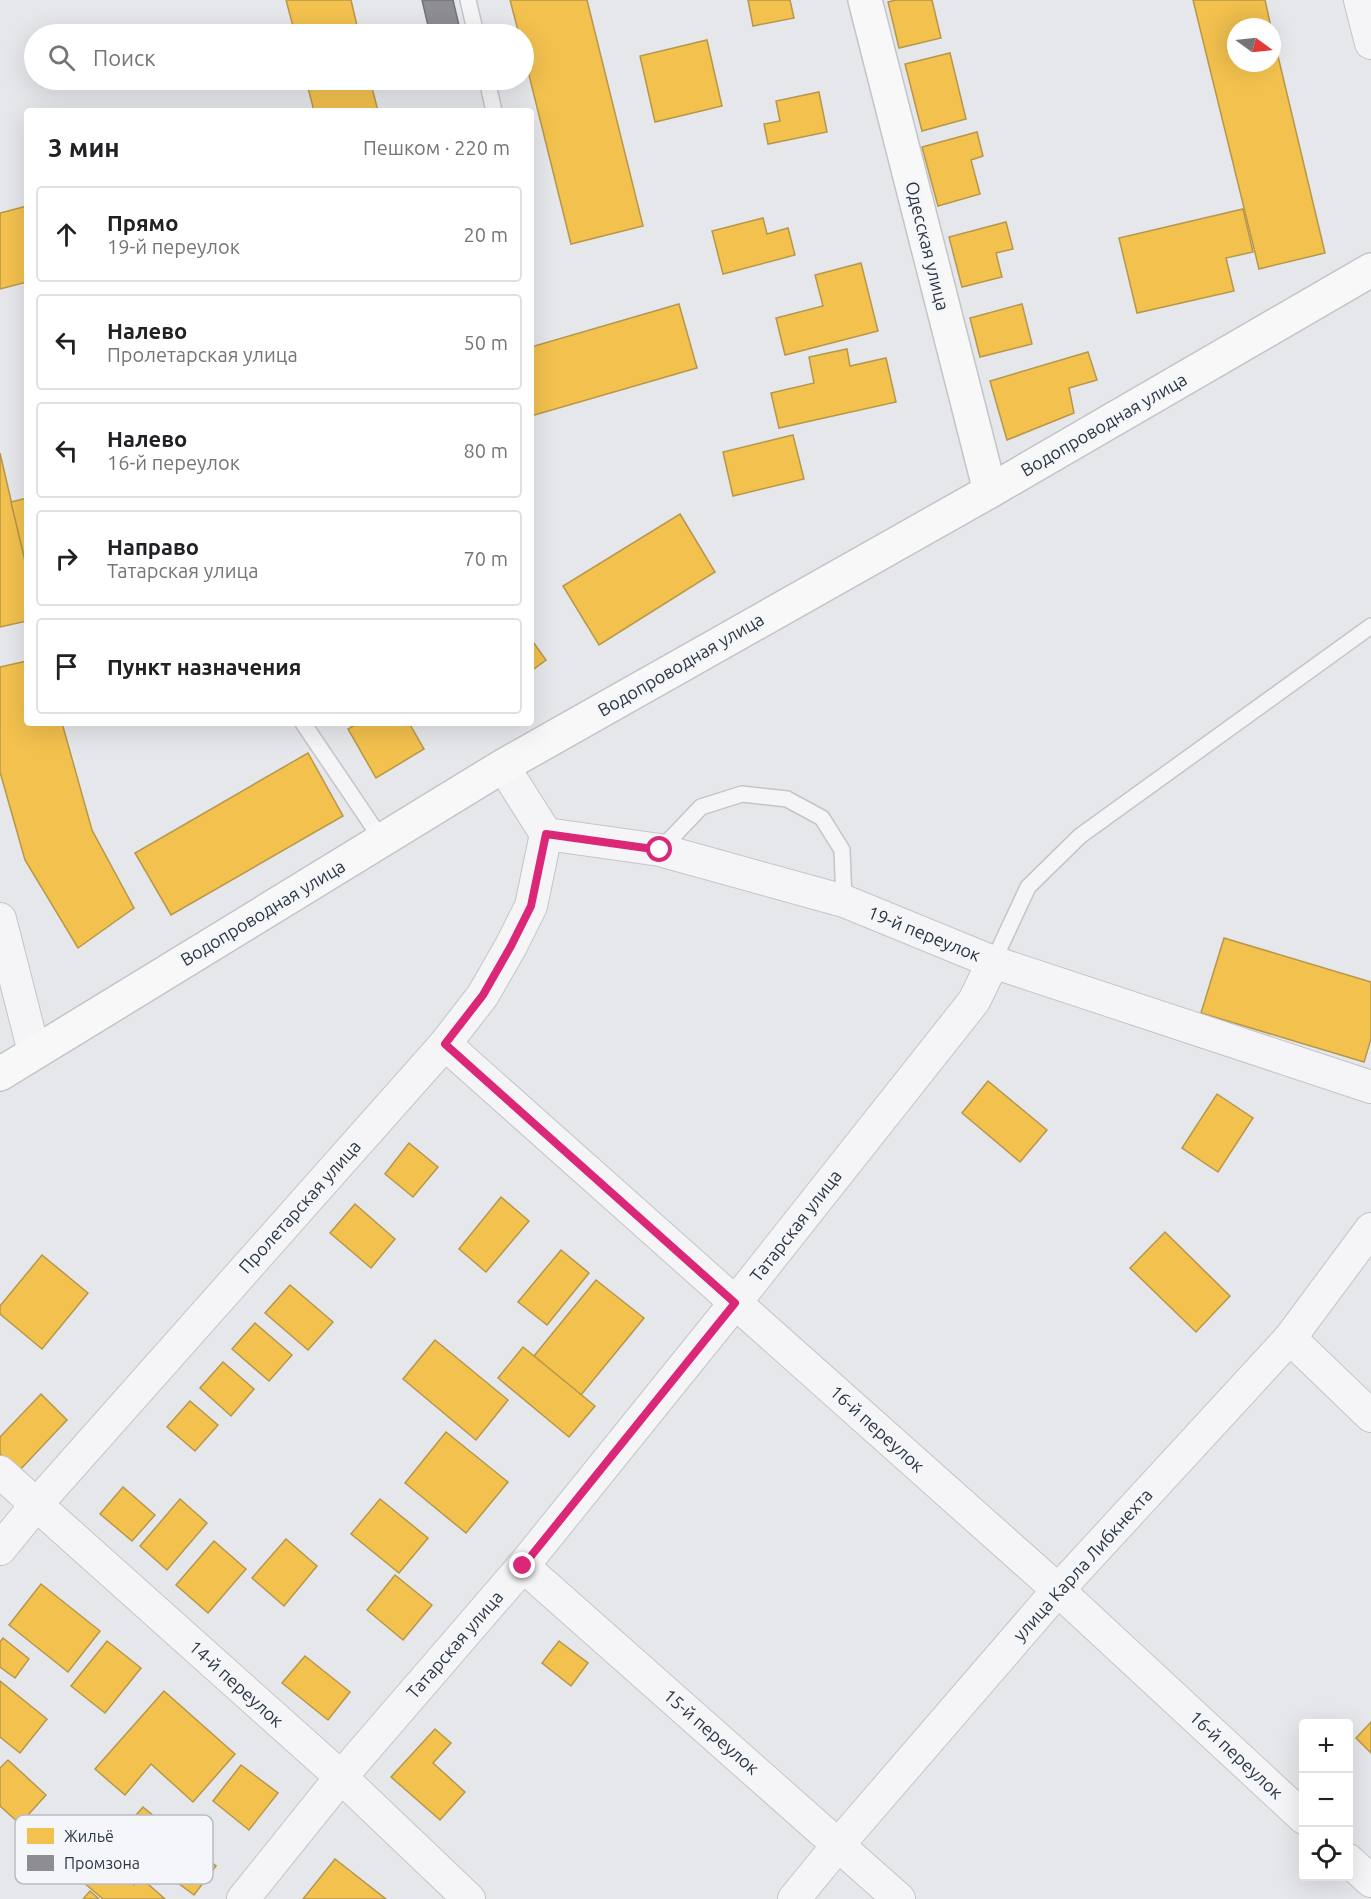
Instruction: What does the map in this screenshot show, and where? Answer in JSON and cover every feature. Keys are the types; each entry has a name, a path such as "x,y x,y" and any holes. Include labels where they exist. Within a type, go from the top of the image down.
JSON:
{"street":[{"name":"Одесская улица","path":"865,0 990,491"},
{"path":"1360,0 1371,43"},
{"name":"Водопроводная улица","path":"0,1074 503,766 990,491 1371,270"},
{"path":"503,766 546,834"},
{"name":"19-й переулок","path":"546,834 660,850 844,901 993,962 1371,1087"},
{"name":"Пролетарская улица","path":"0,1549 36,1505 445,1044 483,995 531,906 546,834"},
{"path":"0,919 34,1052"},
{"name":"Татарская улица","path":"243,1899 341,1777 523,1566 735,1303 974,1000 993,962"},
{"name":"16-й переулок","path":"445,1044 1058,1590 1299,1813"},
{"name":"улица Карла Либкнехта","path":"794,1899 1058,1590 1290,1338 1371,1229"},
{"path":"1290,1338 1371,1416"},
{"name":"14-й переулок","path":"0,1472 341,1777 469,1899"},
{"name":"15-й переулок","path":"523,1566 899,1899"},
{"path":"1353,1865 1371,1881"}],"lane":[{"path":"468,0 474,24"},
{"path":"489,90 493,108"},
{"path":"993,962 1028,887 1080,836 1371,626"},
{"path":"305,726 382,840"},
{"path":"660,850 701,807 742,794 787,799 822,819 842,850 844,901"}],"building: Жильё":[{"path":"286,0 351,0 357,24 292,24"},
{"path":"510,0 587,0 643,226 571,244 533,90 534,24 516,24"},
{"path":"748,0 790,0 794,18 753,26"},
{"path":"932,0 941,38 899,48 888,2"},
{"path":"1193,0 1265,0 1269,18 1227,18 1227,72 1281,72 1281,69 1325,253 1259,269"},
{"path":"707,40 722,106 655,122 640,56"},
{"path":"950,53 966,119 922,131 905,64"},
{"path":"309,90 373,90 377,108 313,108"},
{"path":"819,92 827,132 768,144 764,124 780,121 776,101"},
{"path":"977,132 983,156 971,160 980,194 938,206 922,147"},
{"path":"24,207 24,283 0,289 0,213"},
{"path":"1243,209 1253,252 1226,258 1234,291 1137,313 1119,238"},
{"path":"763,218 767,234 788,228 795,255 723,274 712,231"},
{"path":"1006,222 1013,249 996,253 1002,277 962,287 949,237"},
{"path":"861,263 878,331 785,355 776,318 823,306 815,275"},
{"path":"679,304 697,368 534,415 534,346"},
{"path":"1022,304 1032,344 980,357 970,318"},
{"path":"847,349 850,366 886,358 896,402 779,428 771,393 814,383 809,357"},
{"path":"1088,352 1097,380 1069,388 1074,413 1007,440 990,381"},
{"path":"793,435 804,479 733,496 723,452"},
{"path":"0,453 24,556 24,622 0,627"},
{"path":"24,499 24,556 11,502"},
{"path":"680,514 715,572 599,645 563,586"},
{"path":"534,643 546,660 534,669"},
{"path":"24,662 24,726 63,726 92,830 134,908 78,948 25,860 0,772 0,667"},
{"path":"353,726 411,726 424,749 376,778 348,729"},
{"path":"308,753 343,816 171,915 135,853"},
{"path":"1224,938 1371,982 1371,1039 1364,1062 1201,1013"},
{"path":"988,1081 1047,1130 1020,1162 962,1113"},
{"path":"1217,1094 1253,1118 1218,1172 1182,1148"},
{"path":"409,1143 438,1167 413,1197 385,1174"},
{"path":"501,1197 529,1221 486,1272 459,1249"},
{"path":"355,1204 395,1239 371,1268 330,1233"},
{"path":"1165,1232 1230,1296 1196,1332 1130,1268"},
{"path":"561,1250 589,1273 547,1325 518,1302"},
{"path":"42,1255 88,1293 42,1349 0,1314 0,1306"},
{"path":"596,1280 644,1318 581,1395 534,1356"},
{"path":"290,1285 333,1322 308,1350 265,1313"},
{"path":"255,1323 292,1355 269,1381 232,1349"},
{"path":"435,1340 508,1400 476,1440 403,1379"},
{"path":"523,1347 595,1406 569,1437 498,1378"},
{"path":"223,1362 254,1389 231,1416 200,1388"},
{"path":"41,1394 67,1420 18,1472 0,1454 0,1437"},
{"path":"190,1401 218,1425 195,1451 167,1427"},
{"path":"446,1432 508,1482 466,1533 405,1483"},
{"path":"123,1487 155,1515 132,1541 100,1514"},
{"path":"180,1499 207,1523 167,1570 140,1546"},
{"path":"380,1499 428,1538 399,1573 351,1534"},
{"path":"286,1539 317,1566 284,1606 252,1578"},
{"path":"214,1541 246,1569 208,1613 176,1585"},
{"path":"395,1575 432,1605 403,1640 367,1610"},
{"path":"41,1584 100,1631 68,1672 9,1625"},
{"path":"3,1638 29,1659 15,1678 0,1667 0,1642"},
{"path":"107,1641 141,1668 105,1713 71,1686"},
{"path":"559,1641 588,1663 571,1686 542,1663"},
{"path":"305,1656 350,1692 328,1720 282,1683"},
{"path":"0,1681 47,1719 20,1753 0,1737"},
{"path":"164,1691 235,1754 193,1802 151,1764 125,1795 95,1769"},
{"path":"1371,1722 1371,1753 1356,1738"},
{"path":"435,1729 451,1743 433,1763 465,1792 440,1820 391,1777"},
{"path":"8,1760 46,1795 28,1815 15,1815 15,1820 0,1806 0,1768"},
{"path":"241,1765 278,1793 249,1830 213,1801"},
{"path":"143,1807 153,1815 136,1815"},
{"path":"335,1859 386,1899 303,1899"},
{"path":"85,1884 148,1884 165,1899 103,1899"},
{"path":"179,1884 202,1884 194,1895"},
{"path":"90,1891 99,1899 83,1899"}],"building: Промзона":[{"path":"422,0 453,0 459,24 428,24"}],"route":[{"path":"523,1566 735,1303 445,1044 483,995 531,906 546,834 660,850"}]}
